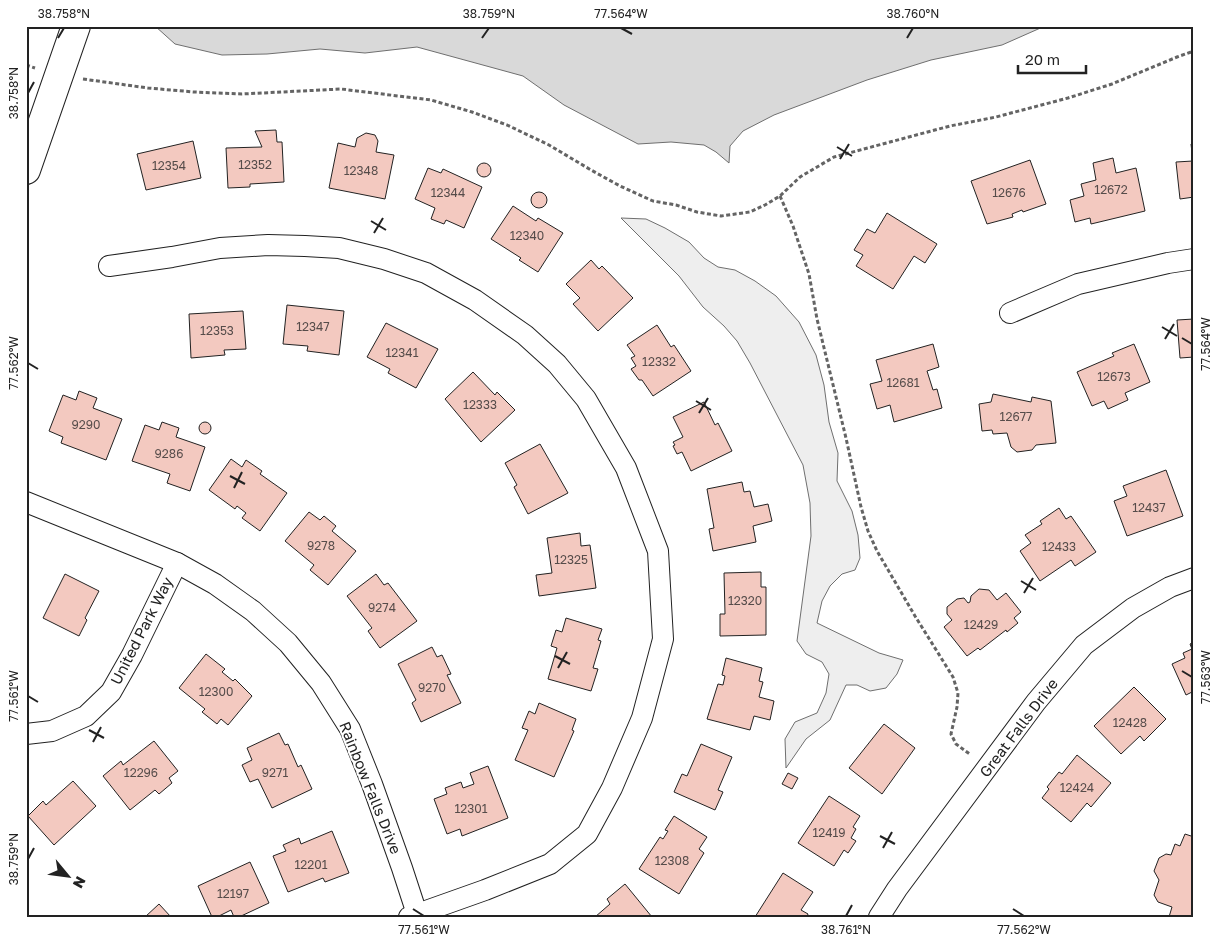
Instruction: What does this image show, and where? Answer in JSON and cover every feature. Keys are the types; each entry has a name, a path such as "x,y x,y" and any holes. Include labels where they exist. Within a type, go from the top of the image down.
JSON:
{"main road":[{"path":"26,170 76,26"}],"street":[{"path":"109,266 220,248 287,245 339,248 384,259 426,273 475,300 525,335 556,364 586,399 626,468 658,551 663,639 642,718 612,788 587,834 550,864 414,916"},
{"path":"1010,313 1078,284 1168,263 1194,259"},
{"name":"Rainbow Falls Drive","path":"26,502 177,563 215,584 253,612 288,642 321,682 350,729 402,868 414,916"},
{"name":"United Park Way","path":"26,734 52,731 86,716 111,692 132,655 177,563"},
{"name":"Great Falls Drive","path":"879,917 897,889 1036,702 1084,645 1133,608 1170,587 1194,578"}],"path":[{"path":"26,65 75,78 194,92 242,94 341,88 431,100 508,125 549,145 620,186 653,201 721,216 750,212 765,205 780,196 800,178 834,157 950,126 996,117 1068,98 1112,84 1194,51"},
{"path":"780,196 793,226 809,274 817,320 851,457 860,507 868,531 877,552 900,592 953,677 958,693 951,734 956,744 988,767"}],"shaded area":[{"path":"155,26 1045,26 1002,45 931,60 867,80 774,115 743,131 730,146 729,163 704,145 671,142 638,144 564,105 523,76 417,47 365,53 320,49 267,54 222,55 175,44"},
{"path":"621,218 646,219 689,242 704,258 718,267 735,270 755,281 776,296 799,322 816,355 824,385 829,422 838,453 837,481 852,511 858,535 860,558 855,570 842,574 830,586 822,601 817,623 879,653 903,660 897,674 886,688 870,691 857,685 846,685 830,720 806,739 786,768 785,739 795,722 817,713 826,693 829,674 822,662 806,654 797,641 811,536 810,503 803,465 737,341 703,307 679,276"}],"building":[{"path":"276,130 277,142 282,142 284,182 250,184 250,187 228,188 226,148 262,147 255,131"},
{"path":"366,133 375,135 378,141 376,152 394,155 385,199 329,188 338,143 355,147 357,138"},
{"path":"193,141 201,178 146,190 137,154"},
{"path":"1194,143 1194,197 1180,199 1176,162 1193,161 1191,144"},
{"path":"1113,158 1116,173 1136,168 1145,211 1091,224 1090,218 1075,222 1070,200 1084,196 1081,184 1096,180 1093,163"},
{"path":"1030,160 1046,204 1023,212 1022,210 1012,214 1013,217 987,224 971,181"},
{"path":"481,163 487,163 491,170 487,177 481,177 477,173 477,167"},
{"path":"428,168 441,173 443,169 482,187 464,228 446,220 444,224 431,219 435,208 415,199"},
{"path":"539,192 545,194 547,200 545,206 539,208 533,206 531,200 533,194"},
{"path":"513,206 536,221 538,218 563,233 538,272 519,260 521,258 491,239"},
{"path":"887,213 937,244 925,263 914,256 893,289 856,266 863,255 854,250 867,229 875,233"},
{"path":"591,260 599,269 602,266 633,298 598,331 573,304 580,298 566,284"},
{"path":"287,305 344,311 339,355 307,351 308,346 283,344"},
{"path":"243,311 246,349 224,350 225,355 191,358 189,314"},
{"path":"1194,319 1194,357 1180,358 1177,320"},
{"path":"386,323 438,349 416,388 388,373 390,369 367,357"},
{"path":"657,325 671,347 674,345 691,371 653,396 642,380 639,380 631,369 636,366 631,358 635,356 627,345"},
{"path":"933,344 939,367 927,371 933,390 937,389 942,408 894,422 890,405 877,409 870,384 882,381 876,360"},
{"path":"1134,344 1150,382 1125,393 1128,400 1108,409 1104,401 1092,406 1077,372 1114,356 1112,353"},
{"path":"473,372 495,395 497,392 515,410 481,442 445,399"},
{"path":"79,391 97,398 93,408 122,419 106,460 61,443 63,437 49,431 63,395 76,400"},
{"path":"993,394 1031,402 1032,397 1051,401 1056,443 1036,445 1032,450 1017,452 1011,447 1007,433 993,434 992,430 982,431 979,404 991,402"},
{"path":"704,402 715,425 718,423 732,451 691,471 682,452 677,454 673,446 675,445 673,442 683,437 673,417"},
{"path":"162,422 179,428 176,437 205,447 190,491 167,483 170,474 132,461 145,425 159,430"},
{"path":"203,422 207,422 211,428 207,434 203,434 199,430 199,426"},
{"path":"540,444 568,493 528,514 514,487 517,485 505,463"},
{"path":"231,459 242,467 246,460 262,471 260,474 287,493 260,531 242,518 246,513 237,506 235,509 209,490"},
{"path":"1166,470 1183,516 1127,536 1114,501 1127,496 1123,486"},
{"path":"742,482 744,492 750,491 754,507 768,504 772,521 753,526 756,542 713,551 709,529 714,528 707,489"},
{"path":"1059,508 1066,519 1071,516 1096,552 1075,566 1071,560 1040,581 1020,551 1031,543 1025,535 1042,524 1040,521"},
{"path":"309,512 320,520 324,516 336,526 332,531 356,551 328,585 310,570 314,565 285,541"},
{"path":"580,533 581,546 590,545 596,588 539,596 536,575 552,573 547,538"},
{"path":"761,572 761,587 766,587 766,635 720,636 720,614 725,614 724,573"},
{"path":"65,574 99,591 85,618 87,620 79,636 43,618"},
{"path":"376,574 384,585 388,583 417,621 380,648 368,631 372,628 347,596"},
{"path":"979,589 989,590 997,600 1006,593 1021,612 1014,618 1018,623 1007,632 1006,630 980,650 978,648 967,656 944,627 952,620 947,614 947,607 957,599 964,598 968,603 970,602 971,596"},
{"path":"566,618 602,629 598,640 601,641 593,668 598,669 591,691 548,679 557,648 551,646 556,630 562,632"},
{"path":"1194,642 1194,691 1186,695 1172,664 1185,658 1183,653 1192,649 1190,644"},
{"path":"432,647 437,657 442,655 451,674 447,675 461,703 421,722 412,703 416,700 398,664"},
{"path":"206,654 225,669 222,672 233,681 235,679 252,696 228,725 221,719 217,724 202,712 205,709 179,688"},
{"path":"726,658 762,668 759,681 763,682 759,697 774,701 770,720 754,716 750,730 707,719 718,684 723,685 725,676 722,675"},
{"path":"1134,687 1166,719 1144,741 1140,736 1121,754 1094,726"},
{"path":"539,703 576,719 572,730 574,731 554,777 515,760 528,730 522,728 529,711 535,714"},
{"path":"884,724 915,748 882,794 849,768"},
{"path":"279,733 285,745 288,744 298,767 301,765 312,789 272,808 258,779 250,782 242,765 252,760 247,748"},
{"path":"154,741 178,771 169,778 172,783 159,794 155,790 130,810 103,776 121,761 123,765"},
{"path":"701,744 732,757 718,790 723,792 715,810 674,792 682,774 687,776"},
{"path":"1077,755 1111,783 1091,807 1087,803 1071,822 1042,798 1049,789 1047,787 1059,772 1062,774"},
{"path":"488,766 508,818 462,836 460,829 447,834 434,799 447,794 445,788 461,782 463,788 474,784 470,773"},
{"path":"788,773 798,778 792,789 782,784"},
{"path":"73,781 96,806 54,845 28,816 43,801 46,805"},
{"path":"829,796 860,816 853,827 856,829 851,838 856,841 848,853 844,850 834,866 798,843"},
{"path":"674,816 707,837 699,849 704,853 679,894 639,869 660,837 663,839 668,831 665,830"},
{"path":"332,831 349,873 325,882 323,878 288,892 273,856 286,851 283,845 299,838 301,844"},
{"path":"1185,834 1194,837 1194,917 1169,917 1172,907 1158,902 1154,895 1159,880 1154,871 1159,858 1166,854 1171,855 1175,844 1180,846"},
{"path":"250,862 269,903 239,917 234,917 231,910 217,917 212,917 198,886"},
{"path":"783,873 813,892 801,910 808,914 807,917 755,917"},
{"path":"625,884 652,917 595,917 610,904 607,899"},
{"path":"159,904 171,917 145,917"}]}
